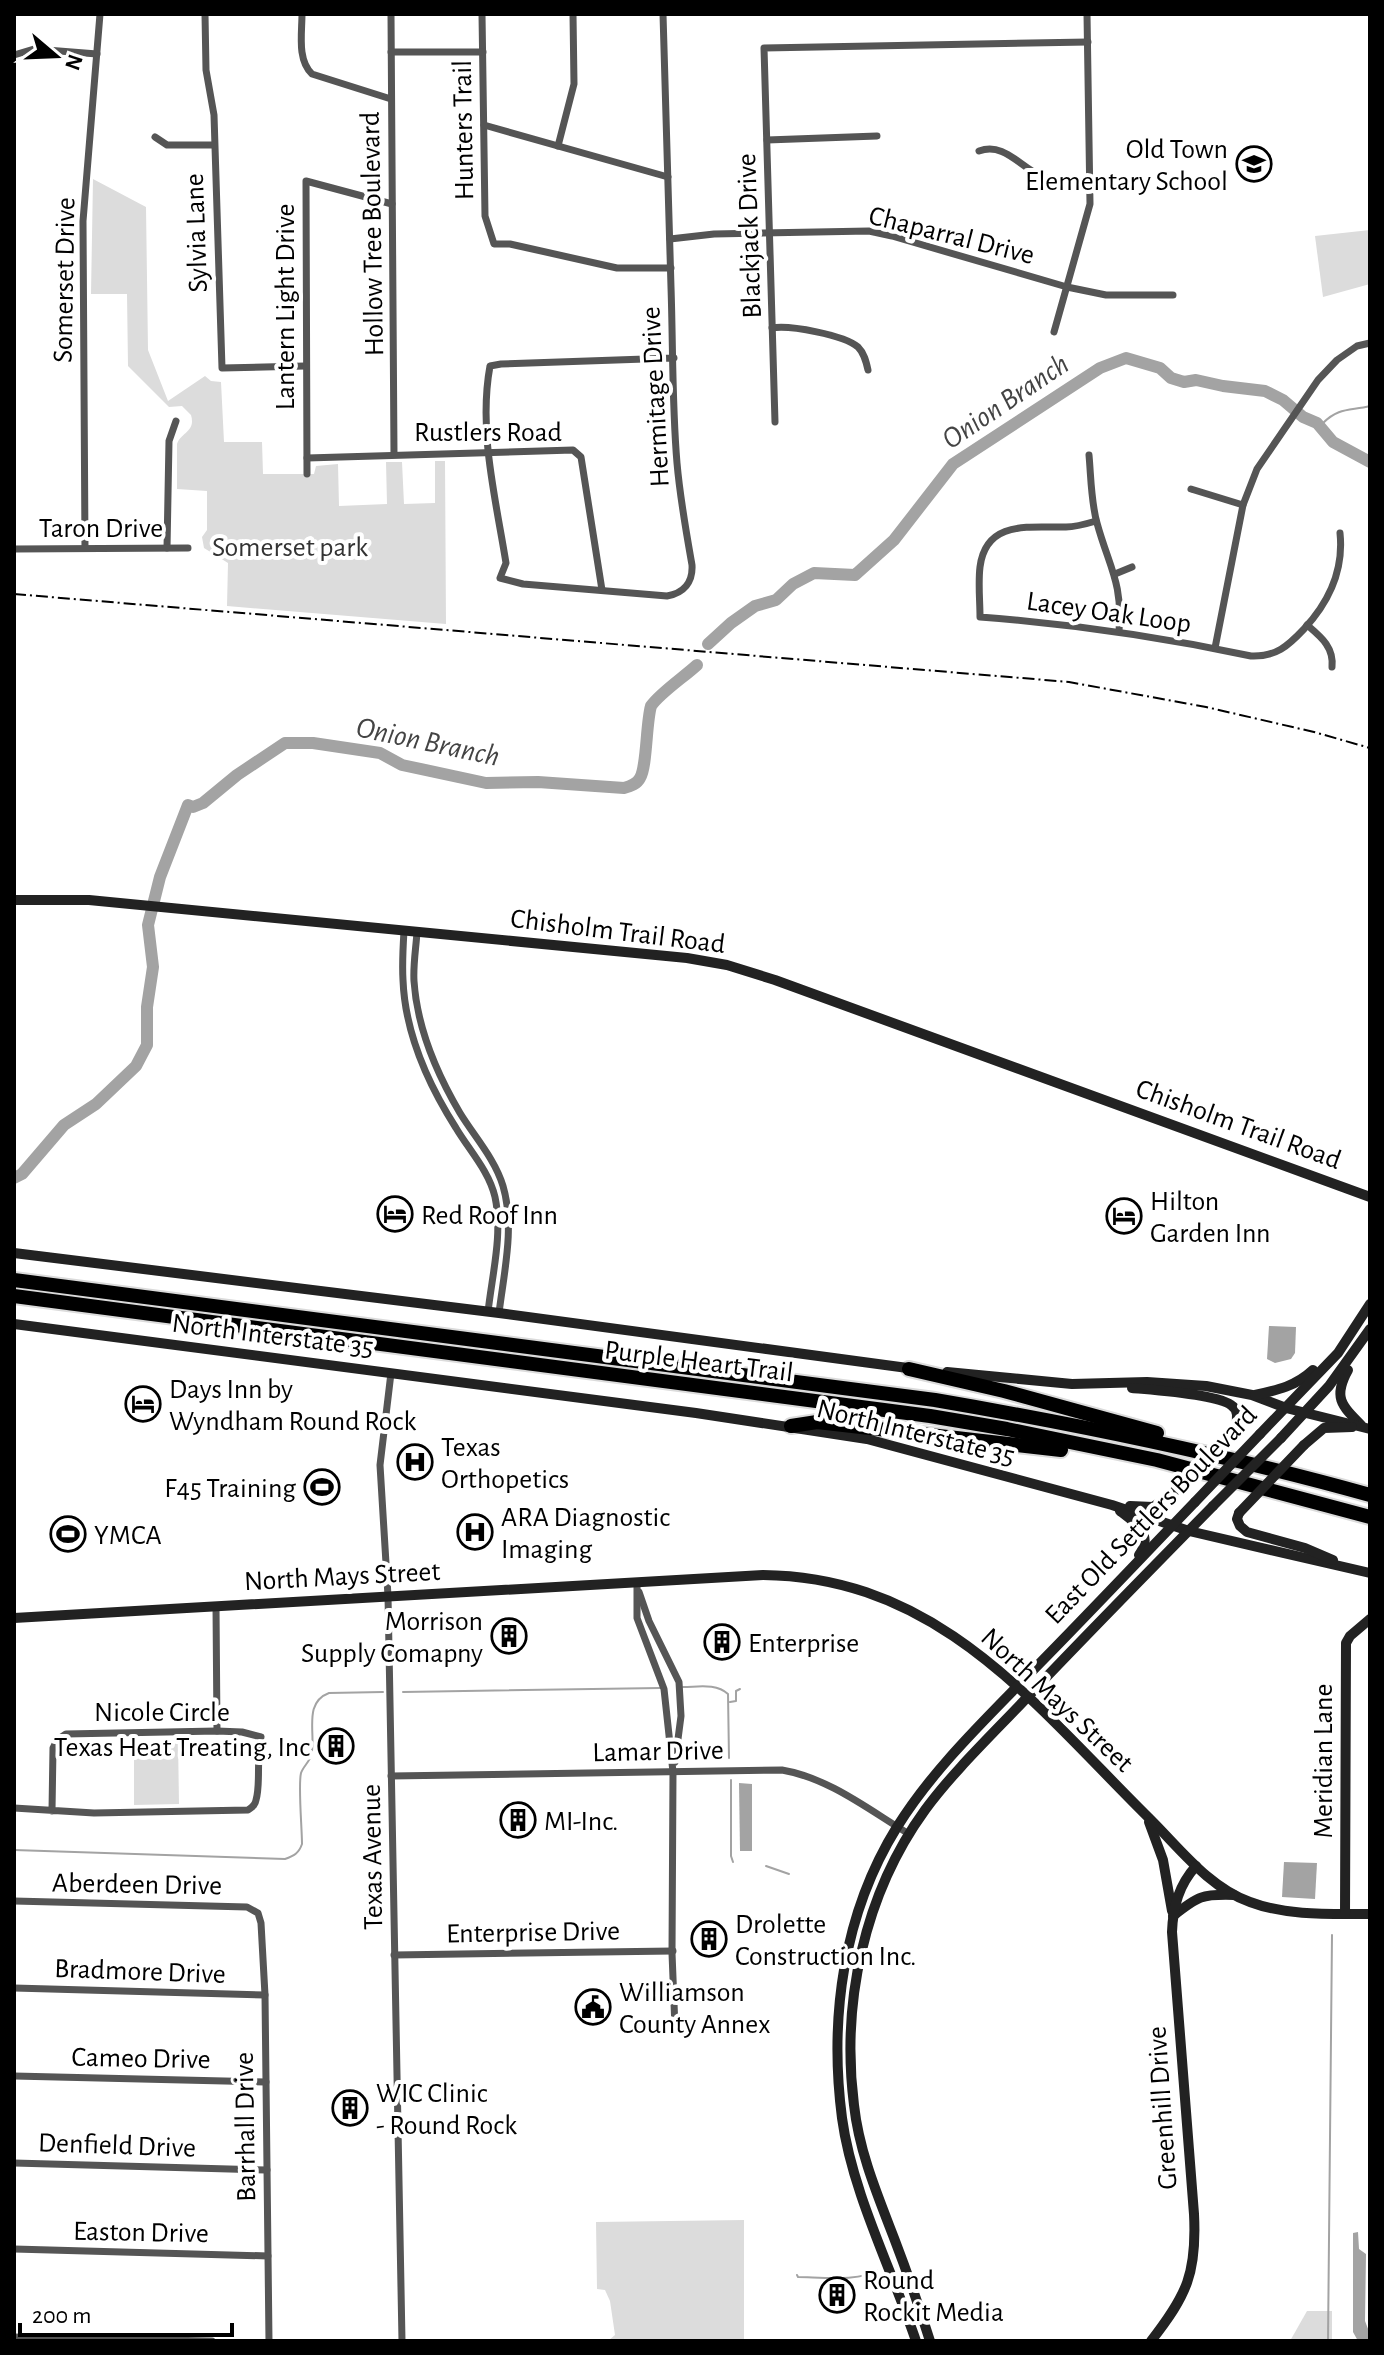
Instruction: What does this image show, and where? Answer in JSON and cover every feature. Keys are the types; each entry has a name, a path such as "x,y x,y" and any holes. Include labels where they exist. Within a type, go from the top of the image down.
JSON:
{"highway":[{"name":"Purple Heart Trail","path":"14,1280 919,1398 1055,1420 1176,1446 1370,1495"},
{"name":"Purple Heart Trail","path":"14,1296 930,1416 1157,1460 1370,1517"},
{"path":"909,1369 1004,1391 1183,1440 1313,1480"},
{"path":"791,1426 817,1422 1014,1444 1098,1456 1196,1478 1230,1478"}],"main road":[{"name":"Chisholm Trail Road","path":"14,900 89,900 687,958 727,965 1370,1197"},
{"name":"North Interstate 35","path":"14,1253 909,1369 1072,1384 1179,1383 1252,1395 1286,1408 1366,1427"},
{"path":"1252,1395 1280,1390 1301,1381 1338,1353 1370,1304"},
{"name":"North Interstate 35","path":"14,1324 791,1426 867,1439 1112,1505 1189,1531 1370,1573"},
{"path":"1366,1427 1347,1410 1339,1393 1340,1384 1367,1334"},
{"name":"East Old Settlers Boulevard","path":"930,2341 864,2154 854,2106 851,2077 852,2008 862,1949 882,1889 909,1834 944,1787 1307,1412 1367,1334"},
{"name":"East Old Settlers Boulevard","path":"916,2341 858,2182 842,2120 836,2058 839,1994 858,1912 875,1868 897,1827 931,1780 1017,1686 1338,1353"},
{"path":"1107,1384 1220,1400 1236,1410 1238,1419 1235,1427 1171,1495 1153,1507 1112,1505"},
{"path":"1357,1570 1305,1548 1247,1532 1237,1519 1239,1513 1317,1432 1324,1428 1366,1427"},
{"path":"1112,1505 1137,1523 1146,1542 1143,1551 1117,1583"},
{"name":"North Mays Street","path":"14,1618 763,1575 844,1585 936,1624 978,1653 1095,1761 1146,1816 1217,1884 1247,1901 1278,1910 1364,1914"},
{"name":"Meridian Lane","path":"1345,1914 1346,1643 1370,1619"},
{"path":"1146,1816 1163,1860 1173,1917"},
{"name":"Greenhill Drive","path":"1151,2341 1184,2293 1192,2269 1195,2244 1172,1932 1180,1889 1196,1866"},
{"path":"1173,1917 1194,1899 1214,1894 1236,1895"},
{"path":"1332,1913 1346,1898 1352,1909 1364,1914"}],"street":[{"name":"Somerset Drive","path":"85,548 83,234 100,14"},
{"name":"Sylvia Lane","path":"205,14 206,70 214,115 222,368 305,366"},
{"path":"302,14 303,57 312,74 391,99"},
{"name":"Hollow Tree Boulevard","path":"391,14 394,454"},
{"name":"Hunters Trail","path":"482,14 485,216 494,244 510,244 617,268 671,268"},
{"path":"558,146 574,84 573,14"},
{"name":"Hermitage Drive","path":"489,452 506,563 500,578 523,584 667,596 685,588 691,578 692,565 677,461 663,14"},
{"path":"1054,332 1088,217 1091,180 1087,14"},
{"name":"Blackjack Drive","path":"775,422 764,48 1088,42"},
{"path":"14,55 34,49 97,54"},
{"path":"391,52 483,52"},
{"path":"484,125 668,177"},
{"path":"767,140 877,136"},
{"path":"155,137 167,145 214,145"},
{"path":"979,151 1002,150 1031,170 1051,179 1091,180"},
{"name":"Lantern Light Drive","path":"307,474 306,181 392,204"},
{"name":"Chaparral Drive","path":"670,239 714,234 879,233 1067,287 1106,295 1173,295"},
{"path":"772,328 800,328 850,342 860,349 868,370"},
{"path":"1215,648 1243,505 1257,469 1308,394 1337,360 1357,346 1370,343"},
{"path":"489,452 490,366 674,358"},
{"path":"167,548 169,441 176,421"},
{"name":"Rustlers Road","path":"307,458 573,450 581,457 602,590"},
{"path":"1089,455 1096,521 1115,574 1120,600 1119,631"},
{"path":"1191,489 1243,505"},
{"name":"Lacey Oak Loop","path":"1096,521 1070,527 1014,527 997,535 986,548 980,565 980,617 1119,631 1251,656 1269,655 1286,647 1320,610 1333,588 1341,551 1340,533"},
{"name":"Taron Drive","path":"14,549 188,548"},
{"path":"1115,574 1132,567"},
{"path":"1307,625 1329,647 1332,667"},
{"path":"404,931 403,983 412,1034 428,1080 455,1128 486,1172 494,1192 499,1221 494,1265 494,1313"},
{"path":"417,932 414,981 423,1031 458,1109 503,1184 509,1232 494,1313"},
{"path":"494,1265 505,1266"},
{"name":"Texas Avenue","path":"391,1373 380,1465 388,1596 402,2341"},
{"path":"637,1583 637,1618 664,1689 673,1772 675,2028"},
{"path":"637,1583 649,1621 679,1682 681,1716 673,1772"},
{"path":"216,1606 217,1731"},
{"name":"Nicole Circle","path":"14,1808 52,1811 109,1813 248,1810 257,1799 261,1737 217,1731 71,1733 61,1736 53,1748 52,1811"},
{"name":"Lamar Drive","path":"391,1776 794,1772 824,1783 909,1834"},
{"name":"Aberdeen Drive","path":"14,1901 247,1907 258,1913"},
{"name":"Barrhall Drive","path":"258,1913 265,1995 269,2341"},
{"name":"Enterprise Drive","path":"394,1955 673,1951"},
{"name":"Bradmore Drive","path":"14,1988 265,1995"},
{"name":"Cameo Drive","path":"14,2076 266,2082"},
{"name":"Denfield Drive","path":"14,2163 267,2170"},
{"name":"Easton Drive","path":"14,2249 268,2256"},
{"path":"14,2337 212,2341"}],"green space":[{"name":"Somerset park","path":"93,179 146,207 148,350 168,401 205,376 211,381 221,382 224,442 262,442 263,474 314,474 316,466 338,464 339,506 387,504 386,462 402,462 404,504 435,503 435,461 445,461 446,624 227,606 228,563 204,548 202,537 207,530 207,491 177,489 177,444 190,428 191,415 182,406 169,407 128,366 127,294 91,294"},
{"path":"1370,230 1370,284 1323,297 1315,236"},
{"path":"134,1741 178,1741 179,1804 134,1805"},
{"path":"744,2220 744,2341 608,2341 615,2335 610,2301 605,2290 597,2289 596,2222"},
{"path":"1307,2311 1332,2311 1332,2341 1290,2341"}],"shaded area":[{"path":"1269,1326 1296,1327 1295,1353 1291,1359 1275,1363 1267,1359"},
{"path":"739,1783 752,1784 752,1851 740,1851"},
{"path":"1284,1862 1317,1863 1315,1899 1282,1897"},
{"path":"1358,2232 1359,2249 1366,2254 1365,2321 1370,2341 1358,2341 1353,2332 1353,2233"}],"waterway":[{"name":"Onion Branch","path":"708,644 755,606 776,600 793,584 814,573 855,575 894,540 953,464 1100,368 1126,358 1160,368 1171,378 1184,382 1196,380 1265,391 1317,423 1333,442 1370,462"},
{"path":"1317,423 1323,423 1340,412 1370,406"},
{"name":"Onion Branch","path":"14,1178 22,1174 64,1125 96,1104 136,1066 147,1045 147,1007 153,967 148,925 160,877 188,805 193,807 203,803 237,775 285,743 313,743 380,753 402,765 486,783 538,782 624,788 637,782 642,772 651,706 697,665"},
{"path":"683,1687 712,1687 728,1694 729,1758"},
{"path":"403,1692 660,1688"},
{"path":"730,1702 736,1701 736,1691 740,1689"},
{"path":"14,1850 291,1857 302,1844 300,1779 311,1756 316,1704 329,1693 383,1692"},
{"path":"731,1780 733,1862"},
{"path":"766,1866 789,1874"},
{"path":"1328,2341 1332,1935"},
{"path":"797,2275 851,2277 877,2270"}],"railway":[{"path":"14,594 1069,682 1206,707 1370,748"}],"place":[{"name":"Old Town Elementary School","path":"1254,164"},
{"name":"Red Roof Inn","path":"395,1214"},
{"name":"Hilton Garden Inn","path":"1124,1216"},
{"name":"Days Inn by Wyndham Round Rock","path":"143,1404"},
{"name":"Texas Orthopetics","path":"415,1462"},
{"name":"F45 Training","path":"322,1487"},
{"name":"ARA Diagnostic Imaging","path":"475,1532"},
{"name":"YMCA","path":"68,1534"},
{"name":"Morrison Supply Comapny","path":"509,1636"},
{"name":"Enterprise","path":"722,1642"},
{"name":"Texas Heat Treating, Inc","path":"336,1746"},
{"name":"MI-Inc.","path":"518,1820"},
{"name":"Drolette Construction Inc.","path":"709,1939"},
{"name":"Williamson County Annex","path":"593,2007"},
{"name":"WIC Clinic - Round Rock","path":"350,2108"},
{"name":"Round Rockit Media","path":"837,2295"}]}
